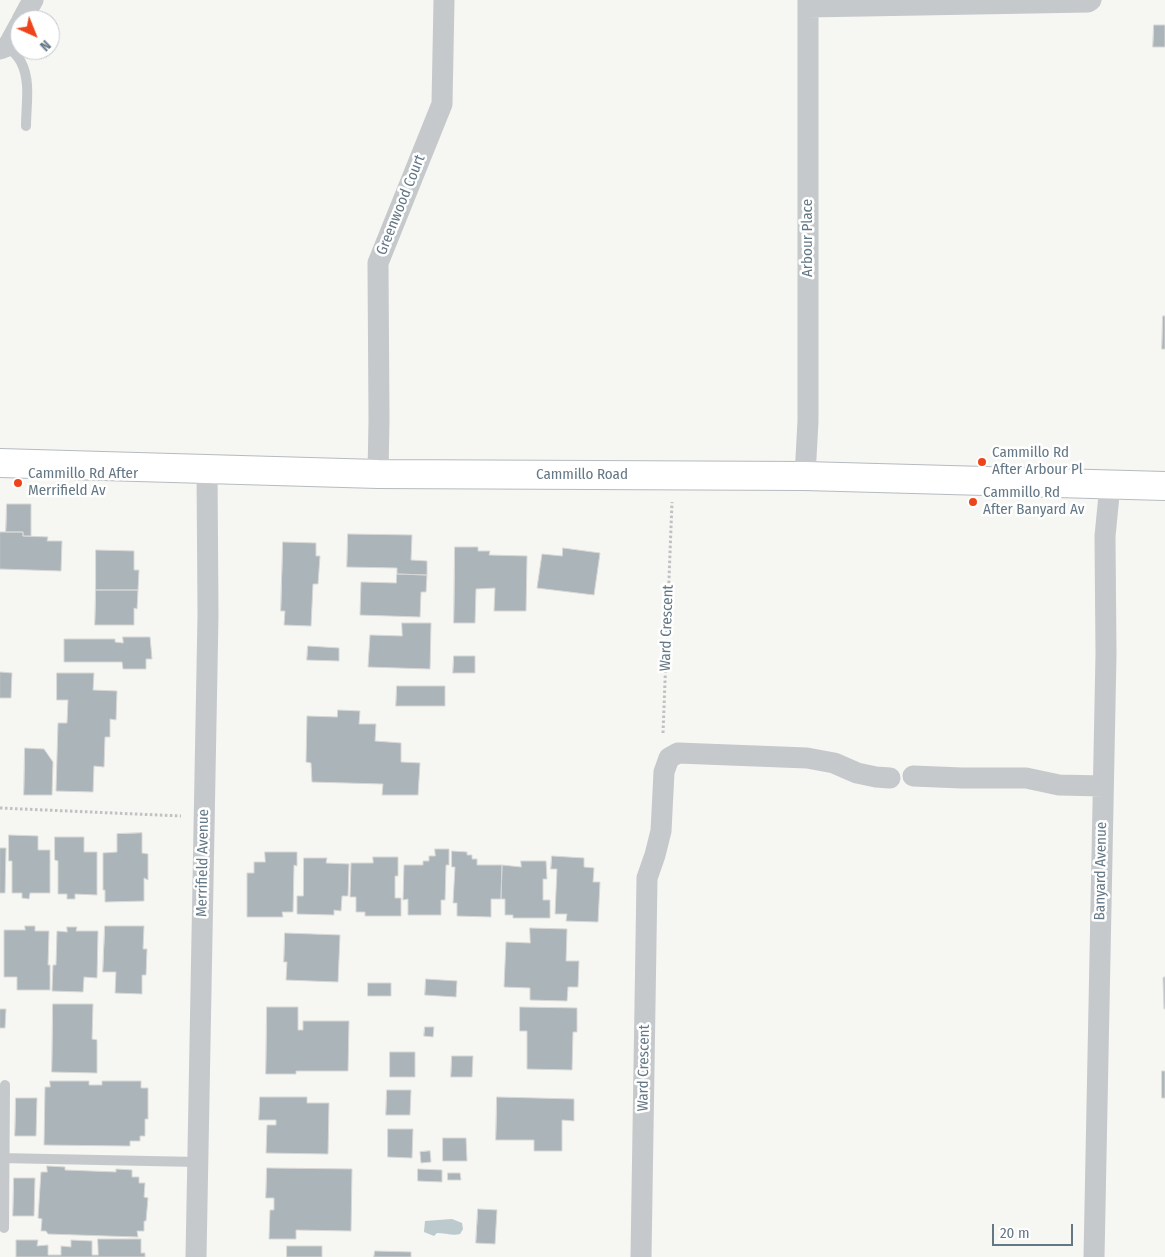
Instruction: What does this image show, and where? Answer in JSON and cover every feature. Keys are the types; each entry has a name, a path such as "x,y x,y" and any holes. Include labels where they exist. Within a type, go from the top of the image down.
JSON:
{"main road":[{"name":"Cammillo Road","path":"0,463 378,474 805,476 1165,486"}],"street":[{"name":"Greenwood Court","path":"378,474 378,263 442,104 444,0"},
{"path":"808,4 1090,1"},
{"name":"Arbour Place","path":"805,476 808,421 808,4"},
{"name":"Merrifield Avenue","path":"196,1257 208,615 207,469"},
{"name":"Banyard Avenue","path":"1094,1257 1106,654 1105,536 1110,485"},
{"path":"670,758 678,754 807,758 834,764 858,773 890,778"},
{"name":"Ward Crescent","path":"641,1257 647,878 661,831 664,772 670,758"},
{"path":"912,776 1026,778 1059,785 1103,786"}],"lane":[{"path":"4,48 21,62 26,77 26,126"},
{"path":"4,1228 2,1158 5,1085"},
{"path":"2,1158 198,1162"}],"path":[{"name":"Ward Crescent","path":"670,758 663,739 672,496"},
{"path":"0,808 204,817"}],"shaded area":[{"path":"452,1219 462,1223 463,1229 460,1234 437,1233 434,1236 424,1232 425,1221"}],"building":[{"path":"1154,25 1165,25 1165,47 1153,47"},
{"path":"1163,316 1165,316 1165,349 1162,349"},
{"path":"7,504 31,504 31,536 23,536 23,532 6,532"},
{"path":"0,532 23,532 23,536 48,537 47,541 62,541 61,571 0,569"},
{"path":"348,534 412,535 411,560 427,561 427,575 397,574 397,568 347,567"},
{"path":"283,542 316,543 316,556 320,556 318,584 313,584 311,626 284,625 285,611 281,611"},
{"path":"455,547 478,547 478,551 490,551 489,555 527,556 526,611 494,611 495,588 476,589 475,623 454,623"},
{"path":"563,548 600,553 594,595 537,588 542,554 562,556"},
{"path":"96,550 134,551 134,570 139,570 138,590 96,590"},
{"path":"397,574 427,575 426,592 421,592 420,617 360,615 361,582 396,583"},
{"path":"96,590 138,590 137,609 134,608 134,625 95,625"},
{"path":"402,623 431,623 430,669 368,667 370,635 402,636"},
{"path":"123,637 150,637 152,659 146,659 146,669 123,669 122,662 64,662 64,639 115,639 115,642 123,643"},
{"path":"308,646 339,648 339,661 307,660"},
{"path":"454,656 475,656 475,673 453,673"},
{"path":"0,672 12,673 11,698 0,698"},
{"path":"57,673 94,673 93,690 117,691 116,720 110,719 110,737 105,737 104,767 94,766 93,792 56,791 58,723 67,723 68,700 57,700"},
{"path":"397,686 445,686 445,706 396,706"},
{"path":"338,710 360,711 359,724 376,724 375,741 401,743 401,762 420,763 418,795 382,795 383,784 312,782 311,763 306,762 307,716 337,717"},
{"path":"25,748 44,749 53,762 52,795 24,795"},
{"path":"142,833 142,853 148,854 148,880 144,878 144,901 105,902 105,890 103,890 103,853 117,852 117,834"},
{"path":"9,835 38,836 38,850 50,850 50,893 30,893 29,899 22,898 22,893 12,893 12,861 9,861"},
{"path":"55,837 84,837 84,852 97,852 97,895 75,894 75,899 67,899 67,894 58,894 58,861 55,860"},
{"path":"0,848 6,848 5,893 0,893"},
{"path":"435,849 449,849 449,865 446,865 445,900 441,900 441,915 408,915 408,899 403,900 404,865 423,865 423,861 429,861 429,856 435,856"},
{"path":"452,851 467,852 467,855 472,855 472,859 477,859 477,865 502,865 501,899 491,899 491,917 457,916 457,903 453,903 455,867 452,867"},
{"path":"265,852 297,852 297,866 294,865 293,912 282,912 283,917 247,917 247,873 254,873 254,862 265,862"},
{"path":"552,856 584,858 584,867 594,868 593,882 600,882 598,922 566,921 567,914 555,914 557,869 551,869"},
{"path":"373,857 398,857 398,876 395,876 395,898 401,898 401,916 365,916 365,912 356,912 356,897 350,897 351,863 373,863"},
{"path":"304,858 327,858 326,863 349,864 348,896 342,896 341,911 334,910 334,915 297,914 297,896 303,896"},
{"path":"521,861 546,861 547,879 543,879 543,900 550,900 550,918 513,918 513,915 505,915 505,899 501,899 502,865 521,867"},
{"path":"25,926 35,926 35,931 49,931 48,965 50,965 50,990 17,990 17,977 4,977 4,930 25,930"},
{"path":"105,926 144,926 143,949 147,949 146,975 142,975 142,994 115,993 116,972 103,972"},
{"path":"67,927 77,927 76,931 98,931 97,978 84,977 83,992 52,991 53,965 56,965 57,931 67,932"},
{"path":"530,928 567,929 566,961 579,961 578,987 568,987 567,1001 530,1000 530,988 504,987 506,942 530,943"},
{"path":"285,933 340,935 338,982 286,980 287,962 284,962"},
{"path":"1165,977 1165,1009 1164,1009 1163,978"},
{"path":"426,979 457,981 456,997 425,995"},
{"path":"368,983 391,983 391,996 368,996"},
{"path":"53,1004 93,1004 92,1039 97,1040 97,1073 52,1072"},
{"path":"267,1007 298,1007 298,1030 303,1030 303,1021 349,1021 348,1071 296,1071 296,1074 266,1074"},
{"path":"520,1007 577,1008 577,1032 573,1032 572,1070 527,1069 527,1031 520,1031"},
{"path":"0,1009 6,1009 5,1028 0,1028"},
{"path":"425,1027 434,1027 433,1037 424,1036"},
{"path":"390,1052 415,1052 415,1077 390,1077"},
{"path":"452,1056 473,1056 472,1077 451,1077"},
{"path":"1162,1071 1165,1071 1165,1098 1162,1098"},
{"path":"50,1081 89,1081 89,1085 102,1085 102,1081 141,1081 141,1088 148,1088 148,1119 145,1119 145,1136 140,1136 140,1141 130,1141 130,1146 44,1145 45,1087 50,1087"},
{"path":"387,1090 411,1090 410,1115 386,1115"},
{"path":"260,1097 307,1097 307,1103 329,1103 328,1154 266,1153 267,1125 276,1125 276,1120 259,1120"},
{"path":"497,1097 574,1099 574,1121 562,1120 562,1151 534,1151 534,1140 496,1140"},
{"path":"16,1098 37,1098 36,1136 15,1136"},
{"path":"388,1129 413,1129 412,1158 388,1157"},
{"path":"443,1138 466,1138 467,1161 443,1161"},
{"path":"430,1151 431,1162 421,1163 420,1152"},
{"path":"47,1166 65,1167 65,1170 116,1172 116,1169 132,1170 132,1177 139,1177 139,1183 145,1183 144,1197 148,1198 144,1231 137,1231 138,1237 48,1234 46,1231 41,1231 42,1219 38,1218 41,1172 47,1172"},
{"path":"267,1168 352,1169 351,1231 296,1230 296,1239 269,1239 270,1210 274,1210 274,1198 266,1198"},
{"path":"418,1169 442,1170 442,1182 418,1181"},
{"path":"448,1173 460,1173 461,1180 448,1180"},
{"path":"14,1178 35,1178 34,1216 13,1216"},
{"path":"478,1209 497,1210 495,1244 476,1243"},
{"path":"98,1239 141,1239 141,1253 145,1253 145,1257 16,1257 16,1240 38,1240 37,1246 48,1245 48,1255 61,1255 61,1246 71,1247 71,1240 92,1241 92,1255 98,1255"},
{"path":"287,1246 322,1246 322,1257 287,1257"},
{"path":"375,1251 411,1252 411,1257 374,1257"}],"place":[{"name":"Cammillo Rd After Arbour Pl","path":"982,462"},
{"name":"Cammillo Rd After Merrifield Av","path":"18,483"},
{"name":"Cammillo Rd After Banyard Av","path":"973,502"}]}
